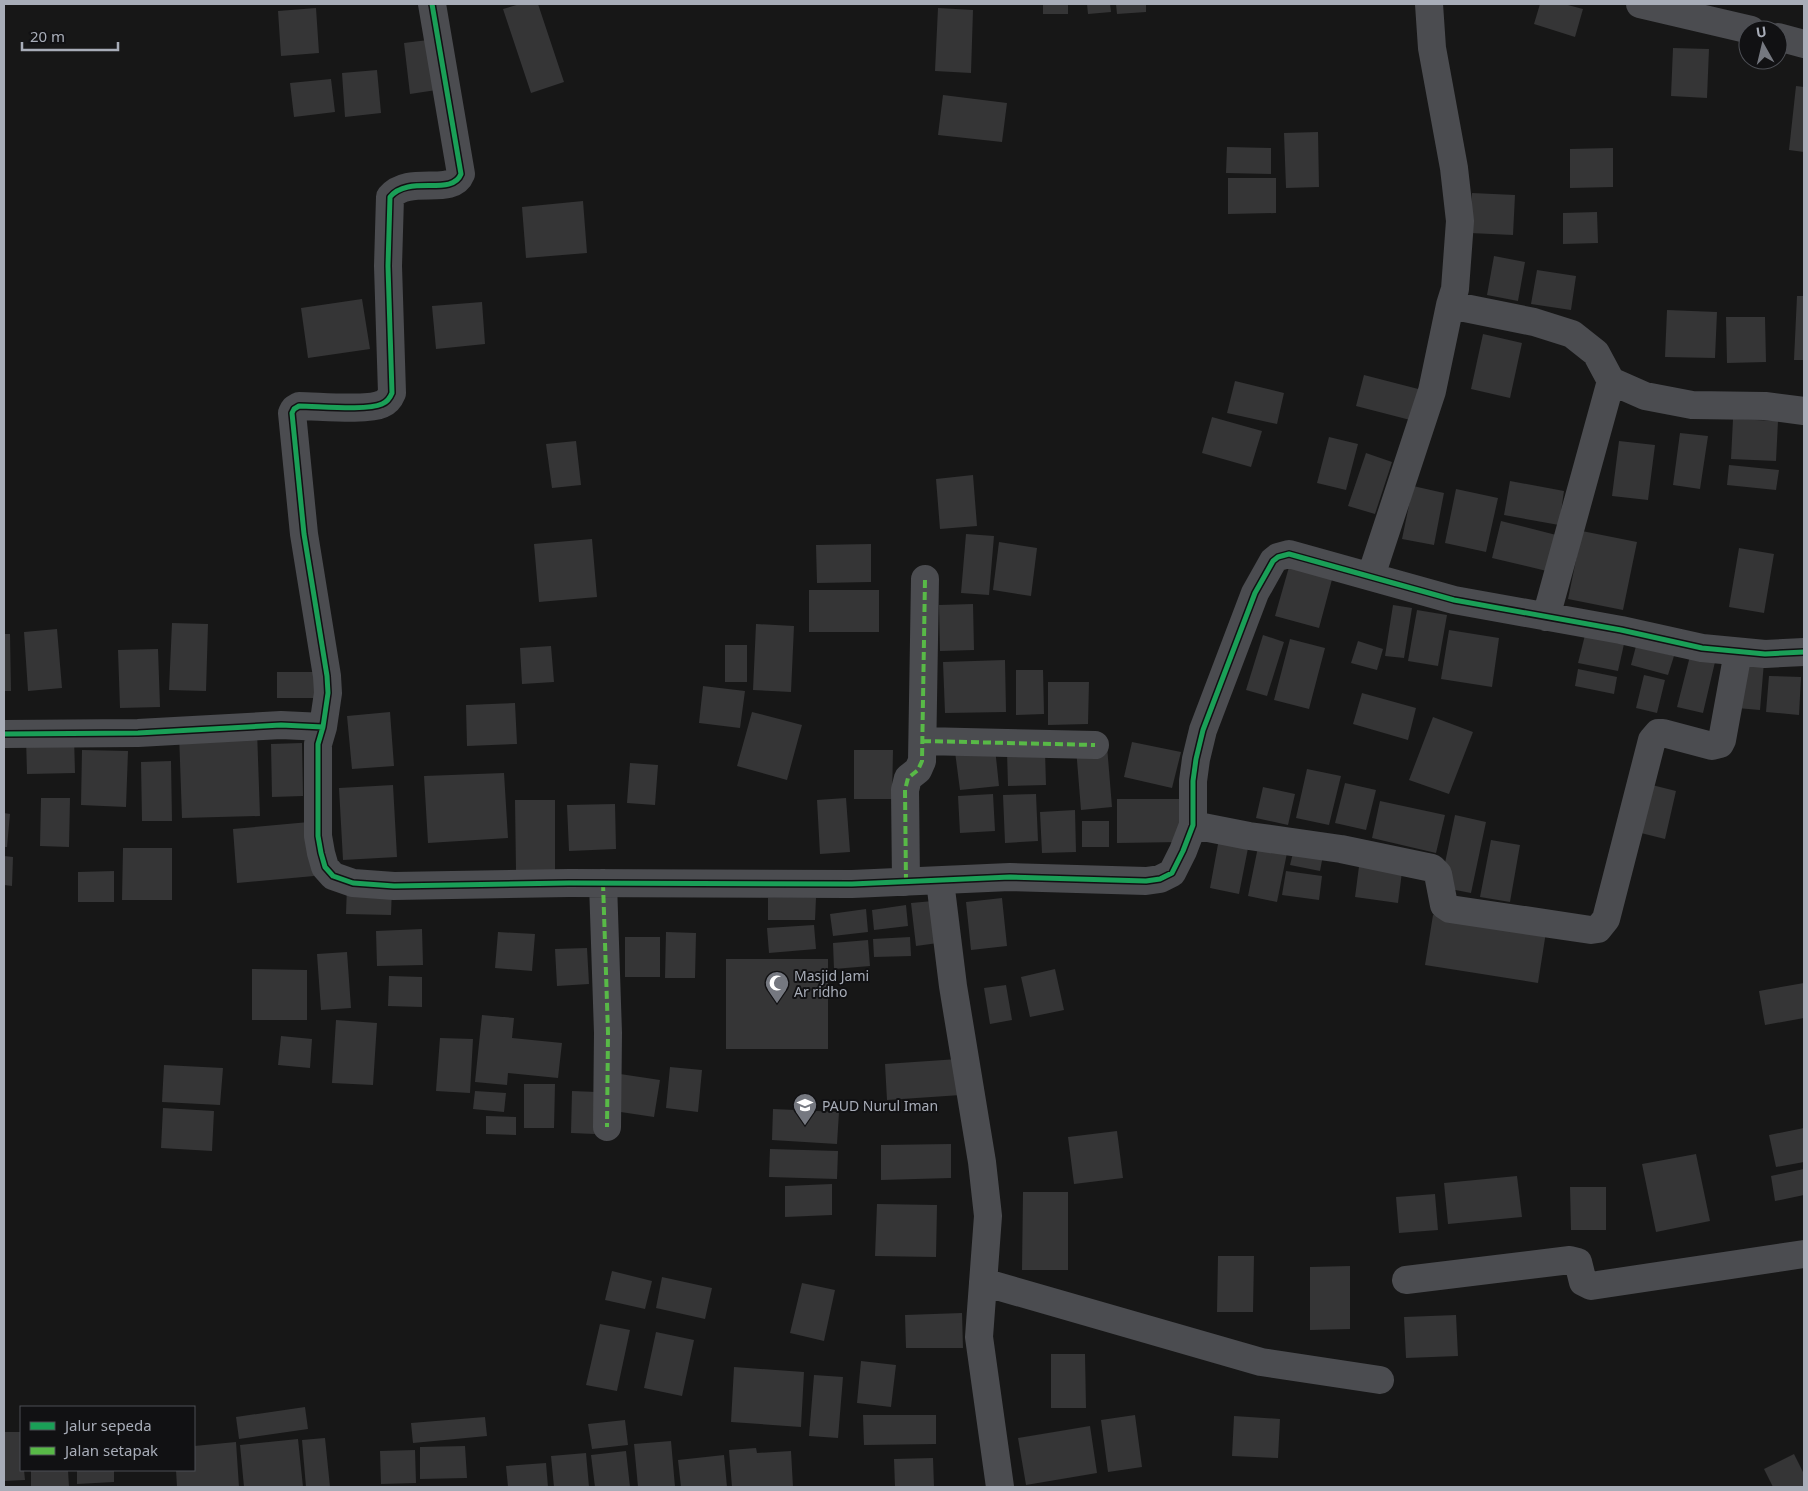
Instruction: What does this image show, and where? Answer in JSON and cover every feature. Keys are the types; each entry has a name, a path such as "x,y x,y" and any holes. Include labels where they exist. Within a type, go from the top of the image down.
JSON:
{"street":[{"path":"432,4 461,174 455,182 446,185 403,188 396,190 390,197 388,266 392,393 390,398 381,405 371,407 300,406 294,408 292,413 304,534 327,676 328,693 323,727 318,744 318,836 325,867 333,876 353,883 394,886 603,883 852,884 1010,877 1146,881 1160,879 1172,873 1193,825 1193,780 1203,730 1255,593 1269,566 1278,557 1289,554 1454,600 1621,630 1702,648 1765,654 1804,652"},
{"path":"1371,576 1432,391 1455,289 1460,221 1454,168 1432,48 1429,4"},
{"path":"1640,4 1738,27"},
{"path":"1788,40 1804,44"},
{"path":"1450,306 1534,322 1572,334 1596,353 1611,381 1645,396 1692,405 1765,406 1804,411"},
{"path":"1546,617 1611,381"},
{"path":"906,882 905,790 908,778 918,770 922,761 925,579"},
{"path":"1193,825 1249,836 1341,849 1432,868 1438,874 1444,905 1450,910 1591,930 1598,929 1606,919 1652,740 1658,733 1663,733 1712,746 1720,744 1738,652"},
{"path":"4,734 138,733 281,725 323,727"},
{"path":"923,741 1094,745"},
{"path":"940,881 953,986 982,1162 988,1216 979,1337 1000,1487"},
{"path":"603,883 608,1033 607,1127"},
{"path":"1406,1280 1570,1260 1578,1262 1583,1282 1591,1286 1804,1254"},
{"path":"983,1282 1261,1362 1380,1380"}],"building":[{"path":"520,4 538,4 564,82 531,93 503,9"},
{"path":"1043,4 1068,4 1068,14 1043,14"},
{"path":"1087,4 1110,4 1111,12 1088,14"},
{"path":"1116,4 1146,4 1146,12 1117,14"},
{"path":"1540,4 1564,4 1583,9 1575,37 1534,24"},
{"path":"316,8 319,53 281,56 278,11"},
{"path":"938,8 973,10 971,73 935,71"},
{"path":"436,39 443,89 410,94 404,43"},
{"path":"1673,48 1709,49 1707,98 1671,96"},
{"path":"377,70 381,113 345,117 342,73"},
{"path":"331,79 335,112 294,117 290,83"},
{"path":"1796,86 1804,87 1804,152 1789,150"},
{"path":"943,95 1007,103 1002,142 938,135"},
{"path":"1318,132 1319,187 1286,188 1284,133"},
{"path":"1227,147 1271,148 1271,174 1226,173"},
{"path":"1613,148 1613,187 1570,188 1570,149"},
{"path":"1228,178 1276,178 1276,213 1228,214"},
{"path":"1472,193 1515,195 1513,235 1470,233"},
{"path":"583,201 587,253 526,258 522,207"},
{"path":"1597,212 1598,243 1563,244 1563,213"},
{"path":"1494,256 1525,262 1518,301 1487,295"},
{"path":"1537,270 1576,276 1571,310 1531,304"},
{"path":"1797,296 1804,296 1804,360 1794,360"},
{"path":"362,299 370,349 308,358 301,308"},
{"path":"482,302 485,344 436,349 432,306"},
{"path":"1667,310 1717,312 1715,358 1665,357"},
{"path":"1726,317 1765,317 1766,362 1727,363"},
{"path":"1483,334 1522,343 1510,398 1471,389"},
{"path":"1364,375 1426,391 1418,422 1356,406"},
{"path":"1235,381 1284,393 1277,424 1227,413"},
{"path":"1212,417 1262,431 1251,467 1202,453"},
{"path":"1733,419 1778,421 1776,461 1731,459"},
{"path":"1680,433 1708,436 1700,489 1673,485"},
{"path":"1329,437 1358,444 1346,490 1317,483"},
{"path":"576,441 581,485 552,488 546,444"},
{"path":"1619,441 1655,445 1648,500 1612,496"},
{"path":"1366,453 1392,462 1375,514 1348,506"},
{"path":"1729,465 1779,470 1776,490 1727,485"},
{"path":"973,475 977,526 940,529 936,479"},
{"path":"1510,481 1564,491 1559,525 1504,515"},
{"path":"1413,486 1444,493 1434,545 1402,539"},
{"path":"1456,489 1498,498 1486,552 1445,543"},
{"path":"1501,521 1564,537 1555,573 1492,558"},
{"path":"1582,531 1637,542 1623,610 1568,599"},
{"path":"966,534 994,536 989,595 961,593"},
{"path":"592,539 597,597 539,602 534,544"},
{"path":"999,542 1037,548 1031,596 993,590"},
{"path":"871,544 871,582 817,583 816,545"},
{"path":"1739,548 1774,554 1764,613 1729,607"},
{"path":"1291,560 1334,572 1319,628 1275,616"},
{"path":"809,590 879,590 879,632 809,632"},
{"path":"973,604 974,650 940,651 939,605"},
{"path":"1393,605 1412,608 1404,658 1385,656"},
{"path":"1417,610 1447,615 1438,666 1408,661"},
{"path":"172,623 208,624 206,691 169,690"},
{"path":"756,624 794,626 791,692 753,690"},
{"path":"57,629 62,688 28,691 24,632"},
{"path":"1449,630 1499,638 1492,687 1441,679"},
{"path":"4,634 10,634 11,691 4,691"},
{"path":"1263,635 1284,642 1267,696 1246,690"},
{"path":"1585,635 1624,644 1618,671 1578,663"},
{"path":"1290,639 1325,648 1309,709 1274,700"},
{"path":"1358,641 1383,649 1377,670 1351,663"},
{"path":"725,645 747,645 747,682 725,682"},
{"path":"551,646 554,682 522,684 520,648"},
{"path":"1636,646 1674,656 1668,675 1631,665"},
{"path":"158,649 160,707 120,708 118,650"},
{"path":"1690,656 1715,662 1703,713 1677,707"},
{"path":"1005,660 1006,712 945,713 943,662"},
{"path":"1741,660 1764,662 1760,710 1737,708"},
{"path":"1578,669 1617,677 1614,694 1575,686"},
{"path":"1016,670 1043,670 1044,714 1016,715"},
{"path":"277,672 323,672 324,698 277,698"},
{"path":"1644,675 1665,680 1657,713 1636,708"},
{"path":"1769,676 1801,677 1799,715 1766,712"},
{"path":"1048,682 1089,682 1088,724 1048,725"},
{"path":"703,686 745,691 740,728 699,723"},
{"path":"1362,693 1416,708 1408,740 1353,724"},
{"path":"515,703 517,744 467,746 466,705"},
{"path":"390,712 394,766 352,769 347,716"},
{"path":"752,712 802,725 787,780 737,766"},
{"path":"1433,717 1473,732 1449,794 1409,780"},
{"path":"257,730 260,816 182,818 179,733"},
{"path":"74,736 75,773 27,774 26,737"},
{"path":"1132,742 1181,752 1172,788 1124,777"},
{"path":"302,743 303,796 272,797 271,744"},
{"path":"1107,746 1112,807 1081,810 1076,748"},
{"path":"995,748 999,786 960,790 955,752"},
{"path":"82,750 128,751 126,807 81,805"},
{"path":"854,750 893,750 892,799 854,799"},
{"path":"1045,751 1046,785 1008,786 1007,752"},
{"path":"171,761 172,821 142,821 141,762"},
{"path":"630,763 658,765 655,805 627,803"},
{"path":"1307,769 1341,776 1329,825 1296,818"},
{"path":"504,773 508,838 428,843 424,776"},
{"path":"1345,783 1376,790 1366,830 1335,823"},
{"path":"1648,784 1676,791 1665,839 1637,832"},
{"path":"393,785 397,857 343,860 339,788"},
{"path":"1263,787 1295,794 1288,825 1256,818"},
{"path":"993,794 995,831 960,833 958,796"},
{"path":"1036,794 1038,841 1005,843 1003,795"},
{"path":"41,798 70,798 69,847 40,846"},
{"path":"846,798 850,852 820,854 817,800"},
{"path":"1117,799 1180,799 1180,842 1117,843"},
{"path":"515,800 555,800 555,871 516,871"},
{"path":"1380,801 1445,815 1436,853 1372,838"},
{"path":"615,804 616,849 569,851 567,805"},
{"path":"1075,810 1076,852 1042,853 1040,812"},
{"path":"4,813 10,814 7,847 4,847"},
{"path":"1455,815 1486,822 1471,893 1440,887"},
{"path":"1082,821 1109,821 1109,847 1082,847"},
{"path":"309,822 314,876 237,883 233,829"},
{"path":"1220,833 1250,838 1239,894 1210,888"},
{"path":"1491,840 1520,845 1510,902 1480,897"},
{"path":"1295,845 1324,850 1320,871 1290,865"},
{"path":"1258,847 1287,853 1277,902 1248,896"},
{"path":"123,848 172,848 172,900 122,900"},
{"path":"4,856 13,857 12,886 4,885"},
{"path":"1360,859 1403,864 1398,903 1355,897"},
{"path":"114,871 114,902 78,902 78,872"},
{"path":"1286,871 1322,876 1319,900 1282,895"},
{"path":"347,886 392,887 391,915 346,914"},
{"path":"768,898 816,898 815,920 768,920"},
{"path":"1002,898 1007,946 971,950 966,902"},
{"path":"933,901 938,943 916,946 911,903"},
{"path":"906,905 908,926 874,930 872,910"},
{"path":"866,909 868,932 833,936 830,914"},
{"path":"1433,915 1546,932 1538,983 1425,965"},
{"path":"814,925 816,949 769,953 767,928"},
{"path":"422,929 423,965 377,966 376,931"},
{"path":"498,932 535,934 532,971 495,968"},
{"path":"666,932 696,933 695,978 665,978"},
{"path":"625,937 660,937 660,977 625,977"},
{"path":"910,937 911,956 874,957 873,939"},
{"path":"868,940 870,966 834,969 833,943"},
{"path":"587,948 589,984 557,986 555,949"},
{"path":"347,952 351,1008 321,1010 317,954"},
{"name":"Masjid Jami Ar ridho","path":"726,959 828,959 828,1049 726,1049"},
{"path":"252,969 307,970 307,1020 252,1020"},
{"path":"1055,969 1064,1010 1030,1017 1021,977"},
{"path":"389,976 422,977 422,1007 388,1006"},
{"path":"1804,983 1804,1018 1765,1025 1759,991"},
{"path":"1006,985 1012,1020 990,1024 984,988"},
{"path":"482,1015 514,1018 512,1038 562,1043 558,1078 508,1073 507,1085 475,1082"},
{"path":"336,1020 377,1023 373,1085 332,1083"},
{"path":"281,1036 312,1039 310,1068 278,1065"},
{"path":"440,1038 473,1039 470,1093 436,1091"},
{"path":"958,1059 961,1095 887,1100 885,1064"},
{"path":"164,1065 223,1068 220,1105 162,1102"},
{"path":"670,1067 702,1070 698,1112 666,1108"},
{"path":"620,1074 660,1080 654,1117 614,1111"},
{"path":"524,1084 555,1084 554,1128 524,1128"},
{"path":"475,1091 506,1093 504,1112 473,1109"},
{"path":"572,1091 597,1092 595,1134 571,1133"},
{"path":"163,1108 214,1111 212,1151 161,1148"},
{"name":"PAUD Nurul Iman","path":"773,1109 839,1112 837,1144 772,1140"},
{"path":"486,1116 516,1117 516,1135 486,1134"},
{"path":"1804,1128 1804,1162 1776,1167 1769,1135"},
{"path":"1117,1131 1123,1178 1074,1184 1068,1137"},
{"path":"951,1144 951,1178 881,1180 881,1145"},
{"path":"770,1149 838,1151 837,1179 769,1177"},
{"path":"1696,1154 1710,1221 1656,1232 1642,1164"},
{"path":"1804,1169 1804,1195 1775,1201 1771,1176"},
{"path":"1517,1176 1522,1217 1448,1224 1444,1183"},
{"path":"832,1184 832,1215 785,1217 785,1186"},
{"path":"1570,1187 1606,1187 1606,1230 1571,1230"},
{"path":"1023,1192 1068,1192 1068,1270 1022,1270"},
{"path":"1435,1194 1438,1230 1399,1233 1396,1197"},
{"path":"877,1204 937,1205 936,1257 875,1256"},
{"path":"1218,1256 1254,1256 1253,1312 1217,1312"},
{"path":"1350,1266 1350,1329 1310,1330 1310,1267"},
{"path":"612,1271 652,1281 645,1309 605,1300"},
{"path":"662,1277 712,1288 705,1319 656,1308"},
{"path":"802,1283 835,1290 824,1341 790,1333"},
{"path":"962,1313 963,1348 906,1348 905,1315"},
{"path":"1456,1315 1458,1356 1406,1358 1404,1317"},
{"path":"600,1324 630,1330 617,1391 586,1385"},
{"path":"656,1332 694,1340 682,1396 644,1388"},
{"path":"1051,1354 1085,1354 1086,1408 1051,1408"},
{"path":"861,1361 896,1365 891,1407 857,1403"},
{"path":"734,1367 804,1372 801,1427 731,1422"},
{"path":"814,1375 843,1377 838,1438 809,1436"},
{"path":"305,1407 308,1429 239,1439 236,1417"},
{"path":"863,1415 936,1415 936,1444 864,1445"},
{"path":"1135,1415 1142,1467 1108,1472 1101,1420"},
{"path":"1234,1416 1280,1419 1278,1458 1232,1456"},
{"path":"485,1417 487,1436 413,1443 411,1423"},
{"path":"625,1420 628,1445 592,1449 588,1424"},
{"path":"1090,1426 1097,1473 1026,1485 1018,1438"},
{"path":"4,1432 20,1432 20,1471 24,1471 25,1480 4,1481"},
{"path":"325,1438 330,1487 306,1487 302,1440"},
{"path":"298,1439 303,1487 244,1487 240,1445"},
{"path":"671,1441 675,1487 638,1487 634,1444"},
{"path":"236,1442 239,1487 177,1487 176,1471 195,1471 195,1446"},
{"path":"465,1446 467,1478 420,1479 420,1447"},
{"path":"756,1448 757,1453 791,1451 793,1487 732,1487 729,1450"},
{"path":"415,1450 416,1483 381,1484 380,1451"},
{"path":"626,1451 630,1487 595,1487 591,1455"},
{"path":"586,1453 589,1487 554,1487 551,1456"},
{"path":"1794,1454 1804,1474 1804,1487 1773,1487 1764,1469"},
{"path":"724,1455 727,1487 681,1487 678,1460"},
{"path":"933,1458 934,1487 895,1487 894,1459"},
{"path":"546,1463 548,1487 508,1487 506,1466"},
{"path":"31,1471 68,1471 69,1487 31,1487"},
{"path":"77,1471 114,1471 114,1482 77,1484"}],"marked path":[{"path":"906,882 905,790 908,778 918,770 922,761 925,579"},
{"path":"923,741 1095,745"},
{"path":"603,883 608,1033 607,1127"}],"cycle path":[{"path":"323,727 328,693 327,676 304,534 292,413 299,406 354,408 375,406 385,402 392,393 388,266 390,197 398,190 408,187 449,184 456,181 461,174 432,4"},
{"path":"4,734 138,733 281,725 323,727 318,744 318,836 321,853 325,867 333,876 353,883 394,886 569,883 852,884 1010,877 1146,881 1160,879 1172,873 1183,851 1193,825 1193,781 1203,730 1255,593 1273,561 1278,557 1289,554 1454,600 1621,630 1702,648 1765,654 1804,652"}],"place":[{"name":"Masjid Jami Ar ridho","path":"777,1004"},
{"name":"PAUD Nurul Iman","path":"805,1126"}]}
